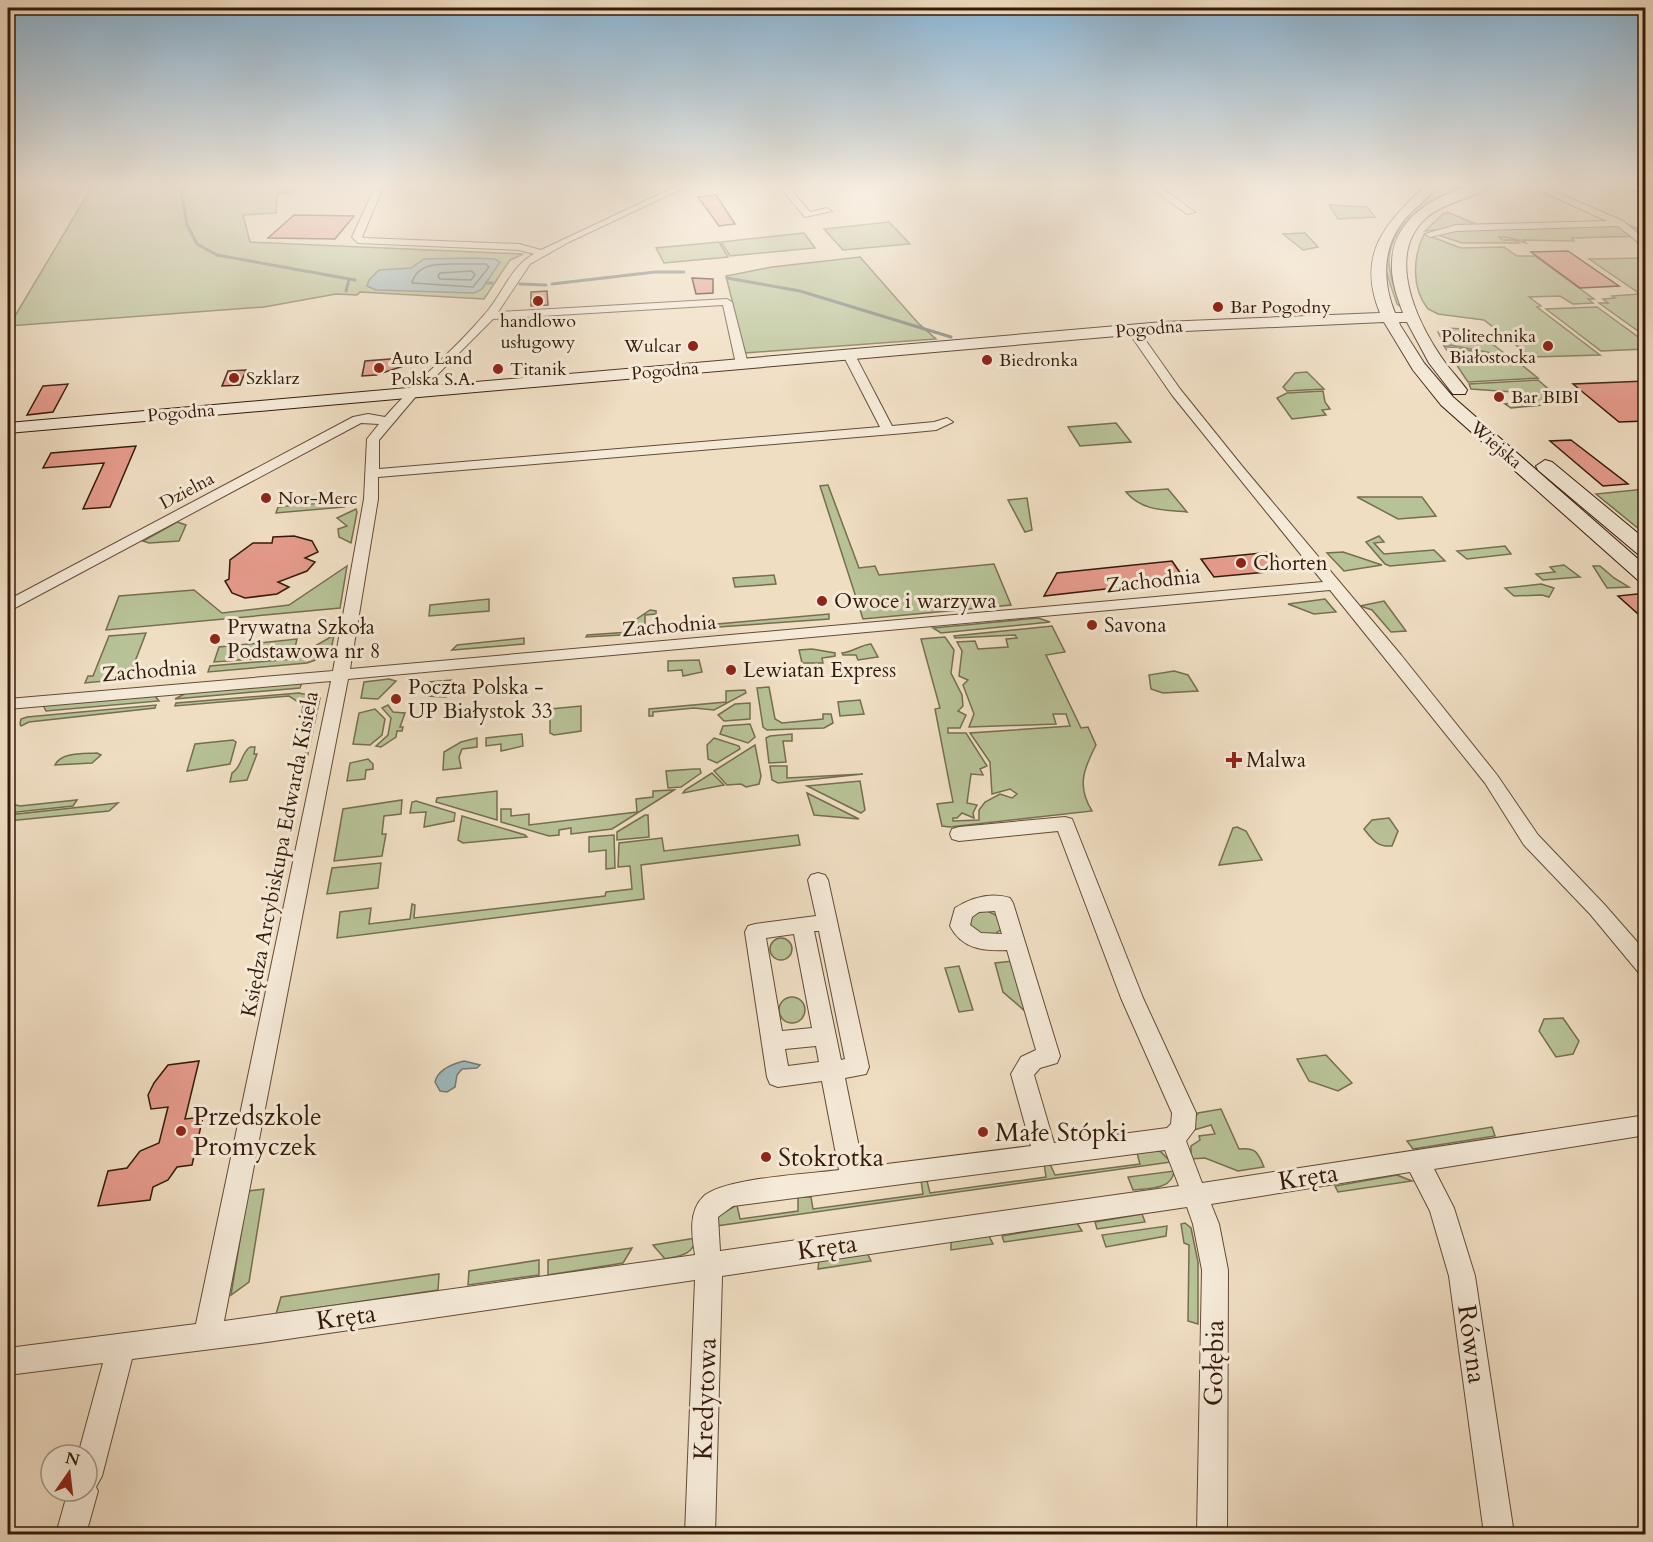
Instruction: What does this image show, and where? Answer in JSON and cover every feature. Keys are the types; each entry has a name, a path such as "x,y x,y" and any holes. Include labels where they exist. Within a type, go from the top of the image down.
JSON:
{"main road":[{"name":"Wiejska","path":"1380,257 1379,286 1402,344 1420,372 1447,401 1646,577"},
{"name":"Wiejska","path":"1398,257 1400,288 1424,345 1460,391 1489,419 1605,515 1646,553"},
{"path":"1390,317 1413,318"},
{"name":"Pogodna","path":"8,428 1133,330 1390,317"},
{"name":"Pogodna","path":"1323,319 1367,328 1402,344"},
{"path":"1580,519 1594,524 1604,524 1608,520 1605,515"},
{"name":"Wiejska","path":"1622,557 1646,553"}],"street":[{"name":"Księdza Arcybiskupa Edwarda Kisiela","path":"207,1337 363,553 372,474 373,438 413,392 490,316 523,266 536,257"},
{"path":"490,316 727,302 742,364"},
{"path":"1133,330 1183,401 1491,779 1531,840 1597,909 1646,967"},
{"path":"849,355 888,430"},
{"name":"Dzielna","path":"8,606 357,420 368,418 387,421"},
{"path":"372,474 936,426 947,422"},
{"name":"Zachodnia","path":"9,708 340,675 916,625 1335,585"},
{"path":"803,926 853,1178 1173,1138 1183,1129 1184,1113 1132,998 1098,903 1065,824 959,834"},
{"path":"818,880 858,1067 778,1077 755,932 826,922"},
{"path":"1015,942 1049,1056 1035,1059 1026,1065 1022,1074 1045,1154"},
{"path":"772,1041 824,1036"},
{"name":"Kręta","path":"8,1361 207,1337 1195,1195 1646,1125"},
{"name":"Gołębia","path":"1173,1138 1206,1224 1215,1270 1212,1534"},
{"name":"Równa","path":"1417,1161 1442,1208 1462,1276 1499,1534"},
{"name":"Kredytowa","path":"700,1534 709,1264 707,1214 712,1205 730,1196 853,1178"},
{"path":"96,1443 121,1348"},
{"path":"71,1534 80,1503"}],"green space":[{"path":"50,257 517,257 510,260 484,299 360,292 357,295 336,294 264,307 9,326"},
{"path":"661,257 728,257 664,263"},
{"path":"860,257 918,323 936,339 745,353 726,276 772,267"},
{"path":"1385,257 1390,257 1389,267 1401,307 1397,304"},
{"path":"1417,257 1536,257 1594,299 1588,299 1593,303 1573,304 1560,296 1529,297 1541,306 1537,307 1600,355 1531,357 1484,320 1438,314 1428,309 1422,301 1416,282"},
{"path":"1646,258 1645,336 1599,303 1608,303 1603,299 1615,298 1612,296 1640,294 1589,259"},
{"path":"1597,307 1645,342 1645,349 1601,351 1546,309"},
{"path":"1444,328 1466,329 1478,333 1508,356 1444,344 1438,332"},
{"path":"1444,346 1513,358 1538,378 1468,382"},
{"path":"1307,372 1324,389 1287,391 1283,387 1295,373"},
{"path":"1538,380 1565,403 1511,408 1505,404 1524,401 1513,392 1471,389 1469,384"},
{"path":"1323,391 1325,402 1330,409 1322,410 1326,415 1292,419 1277,398 1287,393"},
{"path":"1116,423 1131,442 1080,446 1068,427"},
{"path":"828,485 859,568 875,566 879,575 994,564 1011,605 863,619 820,486"},
{"path":"1168,489 1187,512 1146,506 1126,492"},
{"path":"1645,489 1645,534 1596,494"},
{"path":"1357,497 1422,497 1436,516 1398,519"},
{"path":"1027,498 1032,530 1025,532 1008,500"},
{"path":"352,500 353,503 344,507 276,513 278,507"},
{"path":"356,509 351,543 339,537 338,529 347,526 337,518"},
{"path":"177,522 186,525 179,541 149,543 143,541"},
{"path":"1379,536 1384,542 1374,543 1384,554 1434,550 1445,561 1390,566 1385,564 1366,542"},
{"path":"1505,546 1511,554 1467,559 1457,551"},
{"path":"1343,552 1382,565 1344,571 1327,553"},
{"path":"1564,565 1580,577 1543,580 1536,574 1555,572 1550,567"},
{"path":"347,566 340,608 106,630 119,596 194,590 222,613 289,605"},
{"path":"1593,566 1600,566 1629,587 1607,588"},
{"path":"774,575 776,584 735,587 733,578"},
{"path":"1541,584 1554,588 1549,597 1514,596 1505,588"},
{"path":"489,599 489,611 429,616 430,605"},
{"path":"1325,599 1336,612 1314,614 1288,604"},
{"path":"1384,601 1406,631 1391,632 1372,610 1360,606"},
{"path":"650,610 656,611 656,614 645,615 645,630 657,629 657,633 586,637 587,635 630,632 631,623"},
{"path":"829,614 829,619 690,629 695,626"},
{"path":"1038,618 1050,622 941,633 933,628"},
{"path":"1052,626 1065,652 1046,655 1081,728 1088,727 1096,745 1085,771 1083,786 1092,811 942,826 937,804 953,802 935,709 940,708 921,639 945,637 954,650 951,673 962,695 963,706 958,711 966,715 960,728 948,728 948,733 966,733 987,766 980,769 983,775 971,774 967,803 977,805 973,813 974,818 962,813 957,818 953,818 953,821 979,820 979,810 985,802 1000,794 1012,798 1017,794 1010,789 992,794 990,762 970,733 1070,726 1066,714 1053,714 1056,724 969,727 974,714 963,685 968,680 959,676 962,651 957,642 975,641 978,649 1008,647 1006,639 1017,638 1015,635 955,638 954,636"},
{"path":"146,633 131,672 149,671 146,677 85,683 88,676 93,676 109,636"},
{"path":"334,635 330,655 307,663 208,672 210,666 293,659"},
{"path":"524,638 524,644 452,650 457,645"},
{"path":"297,639 293,656 214,662 219,647"},
{"path":"871,644 878,657 858,660 856,655 843,655 842,653 863,646"},
{"path":"812,649 835,653 835,656 822,658 823,663 802,663 799,650"},
{"path":"699,660 702,672 683,676 682,670 668,671 668,661"},
{"path":"1174,671 1188,675 1198,691 1163,693 1151,689 1149,675"},
{"path":"389,679 396,681 378,699 361,698 364,682"},
{"path":"452,680 455,686 462,686 461,689 448,691 446,697 425,696 428,682"},
{"path":"302,682 300,688 175,699 186,693"},
{"path":"769,687 775,719 782,723 823,719 823,714 831,714 833,723 824,728 767,730 763,727 757,688"},
{"path":"745,690 746,693 714,710 694,708 653,712 653,716 649,716 649,709 726,702 726,691"},
{"path":"299,693 320,698 306,763 303,764 313,719 301,720 303,705 289,696 175,706 176,703"},
{"path":"155,696 159,701 46,711 43,705"},
{"path":"860,700 864,714 840,716 838,702"},
{"path":"750,703 750,719 724,721 718,715 735,704"},
{"path":"156,705 155,708 29,722 21,726 20,724 21,719 27,717"},
{"path":"388,705 393,712 405,713 400,727 403,727 402,731 397,731 396,737 381,747 376,746 388,735 391,718 382,708"},
{"path":"581,706 581,731 554,735 550,733 550,709"},
{"path":"375,709 385,719 382,735 370,745 353,744 359,713"},
{"path":"750,724 755,737 748,743 720,734 723,726"},
{"path":"522,734 523,746 501,751 501,744 486,746 486,738"},
{"path":"792,734 792,741 783,741 786,762 769,763 766,738"},
{"path":"477,738 477,747 462,749 459,757 461,768 443,770 444,752 461,742"},
{"path":"714,738 739,746 740,749 717,763 708,759 707,745"},
{"path":"233,740 236,742 230,764 187,771 195,744"},
{"path":"755,745 761,776 759,784 746,787 741,784 727,785 714,771"},
{"path":"250,747 255,747 254,754 257,754 247,780 230,782 232,773"},
{"path":"97,753 101,755 92,763 55,765 67,756"},
{"path":"368,759 373,764 373,769 366,770 365,779 347,781 350,763"},
{"path":"770,766 787,766 787,778 863,774 778,783 772,780"},
{"path":"700,769 701,773 681,787 668,788 666,771"},
{"path":"712,773 724,785 683,793 685,790"},
{"path":"860,781 865,810 861,813 807,786"},
{"path":"674,790 612,829 571,834 571,828 559,830 559,835 549,836 501,822 501,809 511,809 511,816 529,814 529,825 637,812 636,799 653,797 653,791"},
{"path":"497,791 497,820 436,802 437,798"},
{"path":"807,793 859,819 814,815"},
{"path":"77,800 73,806 8,813 8,803 20,806"},
{"path":"402,800 401,814 384,816 382,834 386,834 382,856 334,861 343,809"},
{"path":"416,801 455,813 454,821 424,827 426,812 410,813 412,802"},
{"path":"118,803 109,811 8,821 8,815"},
{"path":"648,815 649,837 617,840 617,832"},
{"path":"462,816 527,837 463,843 458,840"},
{"path":"1389,818 1398,831 1392,846 1379,844 1364,829 1372,820"},
{"path":"1237,827 1246,831 1262,860 1219,865 1233,828"},
{"path":"614,835 615,868 606,869 606,850 589,852 589,837"},
{"path":"798,835 800,845 641,865 644,899 337,938 340,912 371,908 369,924 410,919 412,904 415,905 414,918 605,896 606,892 632,889 630,866 618,867 619,843 662,838 664,851"},
{"path":"381,863 378,888 327,894 332,868"},
{"path":"987,911 998,916 1003,928 991,937 970,930 969,918 976,912"},
{"path":"781,938 789,941 792,949 789,957 781,960 773,957 770,949 773,941"},
{"path":"1013,961 1026,1012 1003,992 995,963"},
{"path":"959,966 973,1010 959,1012 945,968"},
{"path":"792,997 801,1001 805,1010 801,1019 792,1023 783,1019 779,1010 783,1001"},
{"path":"1563,1018 1579,1041 1573,1054 1556,1057 1539,1031 1544,1019"},
{"path":"1326,1055 1352,1083 1338,1091 1309,1081 1297,1059"},
{"path":"1221,1109 1239,1149 1249,1149 1255,1152 1264,1167 1238,1171 1205,1158 1191,1159 1191,1146 1200,1140 1199,1136 1215,1134 1211,1125 1194,1130 1194,1119 1198,1113"},
{"path":"1492,1127 1495,1136 1413,1149 1407,1141"},
{"path":"1154,1149 1161,1152 1171,1162 716,1226 719,1215 737,1205 740,1219 798,1211 798,1197 811,1197 813,1209 923,1194 921,1180 927,1181 930,1193 1046,1177 1044,1163 1050,1164 1055,1175 1140,1164 1137,1153"},
{"path":"1174,1171 1169,1182 1152,1188 1133,1190 1128,1177"},
{"path":"1397,1175 1412,1181 1338,1192 1335,1186"},
{"path":"264,1189 249,1282 231,1295 248,1191"},
{"path":"1142,1214 1145,1222 1097,1229 1095,1222"},
{"path":"1077,1223 1082,1231 1004,1242 1002,1236"},
{"path":"1185,1223 1191,1228 1198,1262 1198,1324 1188,1321 1189,1245 1184,1243 1181,1224"},
{"path":"1167,1226 1166,1236 1106,1247 1102,1235"},
{"path":"989,1236 993,1244 951,1250 951,1241"},
{"path":"696,1238 695,1244 689,1251 680,1256 665,1259 653,1245"},
{"path":"632,1248 623,1263 548,1275 548,1260"},
{"path":"867,1253 871,1261 818,1269 819,1260"},
{"path":"539,1260 539,1275 468,1285 469,1271"},
{"path":"439,1274 438,1290 276,1314 281,1297"}],"water":[{"path":"424,259 495,259 500,262 482,289 474,293 376,290 367,286 369,280 379,270 411,268"},
{"path":"464,1061 480,1065 477,1068 462,1069 457,1075 455,1087 447,1092 440,1091 435,1082 442,1070"}],"building":[{"path":"1538,257 1577,257 1619,286 1580,288"},
{"path":"692,278 713,279 713,293 696,294"},
{"name":"handlowo usługowy","path":"547,291 548,305 531,306 531,292"},
{"name":"Auto Land Polska S.A.","path":"415,357 416,362 376,375 362,376 365,361"},
{"name":"Szklarz","path":"246,370 240,385 222,386 228,371"},
{"path":"1646,381 1646,421 1619,422 1573,384"},
{"path":"68,384 53,412 27,415 43,386"},
{"path":"1571,440 1628,484 1603,486 1550,441"},
{"path":"136,446 110,507 83,509 104,463 43,468 51,453"},
{"path":"294,536 312,541 318,552 305,558 315,562 307,571 278,582 289,587 277,594 245,598 232,593 225,581 229,579 230,560 253,543 272,543 273,537"},
{"name":"Chorten","path":"1273,552 1279,560 1278,565 1267,572 1214,577 1201,559"},
{"path":"1172,561 1185,580 1044,596 1057,573"},
{"path":"1646,593 1646,621 1618,596"},
{"name":"Przedszkole Promyczek","path":"199,1061 185,1119 203,1117 192,1165 177,1167 168,1180 153,1187 150,1200 98,1206 108,1171 127,1168 140,1151 159,1143 168,1107 151,1109 148,1095 154,1083 168,1065"}],"waterway":[{"path":"228,257 355,280"},
{"path":"552,284 655,272 684,272"},
{"path":"727,278 800,291 951,337"},
{"path":"346,291 349,279"},
{"path":"486,283 492,283"},
{"path":"520,284 546,285"}],"place":[{"name":"handlowo usługowy","path":"538,301"},
{"name":"Bar Pogodny","path":"1218,307"},
{"name":"Wulcar","path":"693,346"},
{"name":"Politechnika Białostocka","path":"1548,346"},
{"name":"Biedronka","path":"987,360"},
{"name":"Auto Land Polska S.A.","path":"379,368"},
{"name":"Titanik","path":"498,369"},
{"name":"Szklarz","path":"234,378"},
{"name":"Bar BIBI","path":"1499,397"},
{"name":"Nor-Merc","path":"266,498"},
{"name":"Chorten","path":"1241,563"},
{"name":"Owoce i warzywa","path":"822,601"},
{"name":"Savona","path":"1092,625"},
{"name":"Prywatna Szkoła Podstawowa nr 8","path":"215,639"},
{"name":"Lewiatan Express","path":"731,670"},
{"name":"Poczta Polska - UP Białystok 33","path":"396,699"},
{"name":"Malwa","path":"1234,760"},
{"name":"Przedszkole Promyczek","path":"181,1131"},
{"name":"Małe Stópki","path":"983,1132"},
{"name":"Stokrotka","path":"766,1157"}]}
